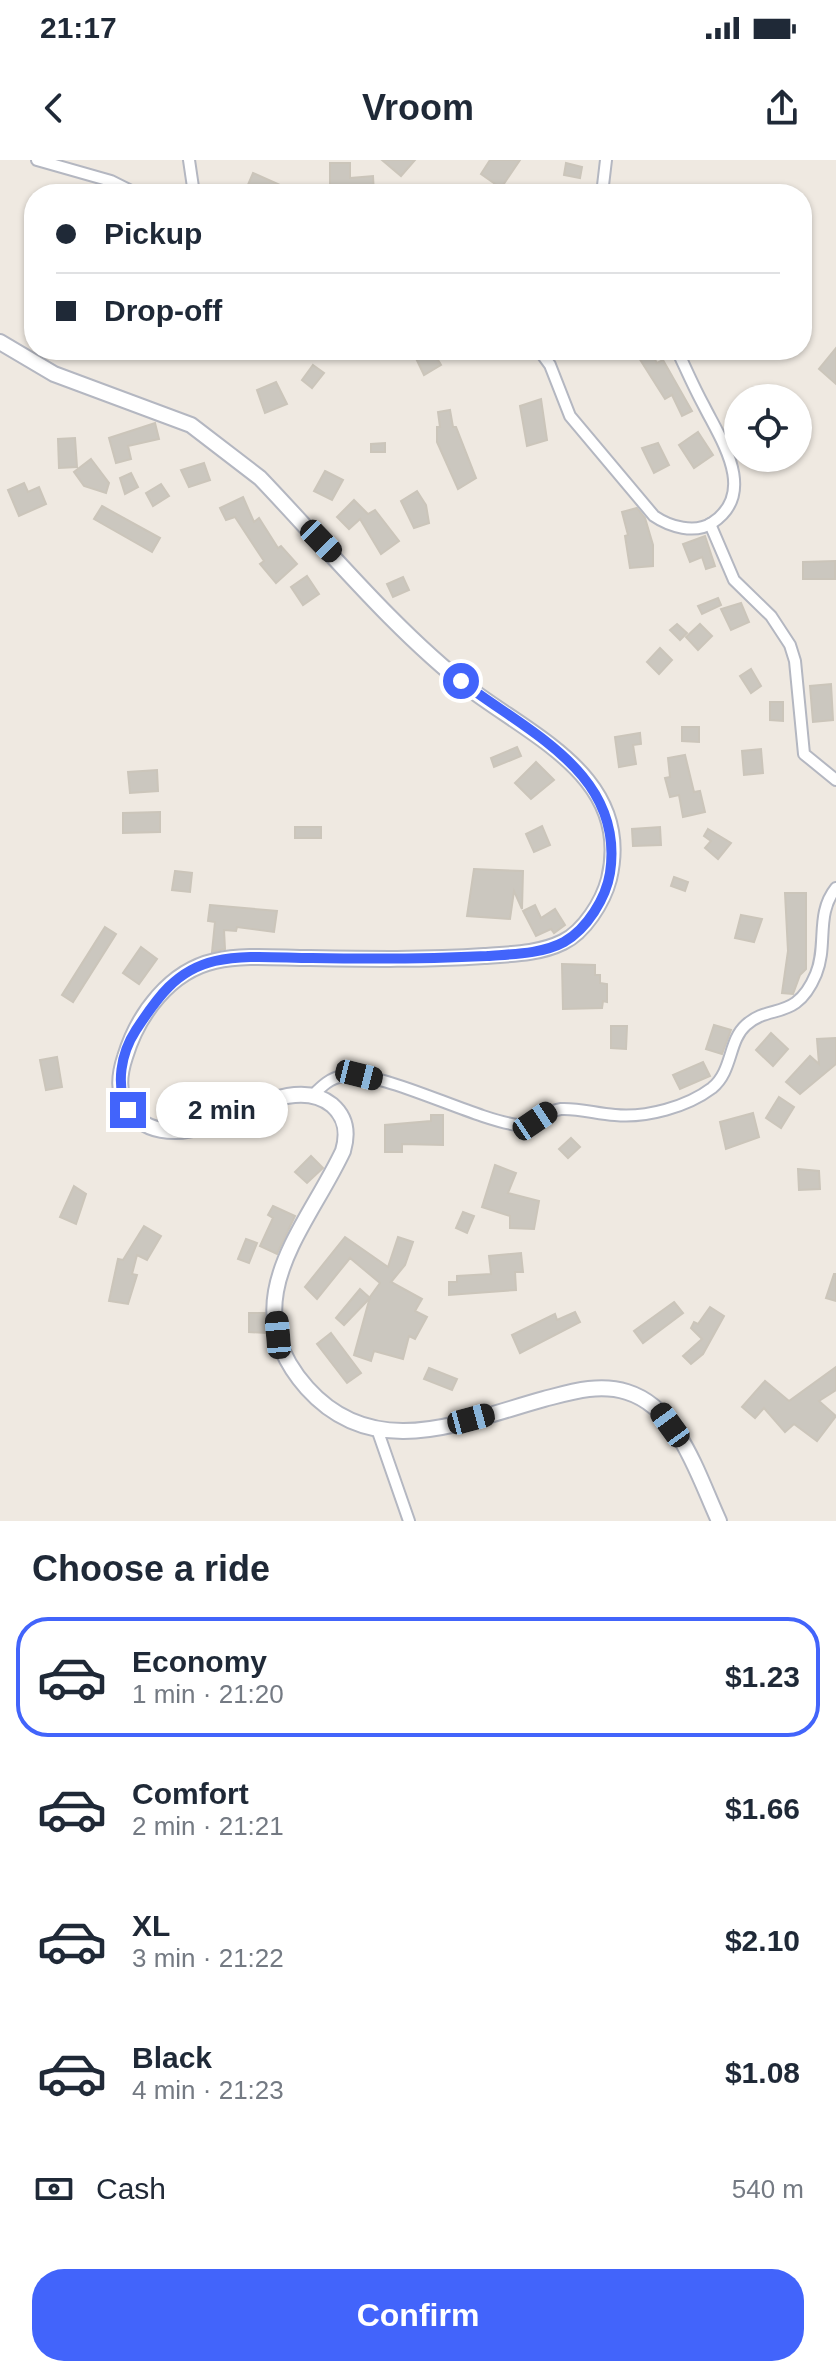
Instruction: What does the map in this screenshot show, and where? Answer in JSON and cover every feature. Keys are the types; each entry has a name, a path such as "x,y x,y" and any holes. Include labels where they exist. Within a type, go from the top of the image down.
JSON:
{"main road":[{"path":"0,342 24,356"},
{"path":"30,360 54,374 191,425 227,450 260,478 442,667 564,754 594,788 607,819 613,853 608,883 588,921 564,942 528,953 447,958 216,960 185,973 162,991 131,1037 120,1083 128,1110 143,1124 172,1131 204,1126 284,1097 313,1095 339,1112 346,1140 285,1255 275,1301 278,1335 292,1369 325,1408 354,1425 400,1431 445,1426 585,1388 623,1391 655,1406 674,1430 719,1521"}],"street":[{"path":"37,160 117,184"},
{"path":"189,160 193,184"},
{"path":"603,184 606,160"},
{"path":"546,360 570,416 654,516 682,527 698,528 710,524 730,501 734,466 682,360"},
{"path":"710,524 734,580 771,616 790,645 795,661 804,754 836,780"},
{"path":"313,1095 333,1078 359,1075 474,1115 519,1125 557,1109 629,1116 681,1104 715,1085 731,1060 736,1040 749,1022 783,1012 805,992 820,957 825,907 836,888"},
{"path":"377,1429 409,1521"}],"building":[{"path":"382,160 415,160 401,176"},
{"path":"490,160 520,160 504,184 495,184 481,174"},
{"path":"330,163 350,163 350,178 373,176 373,184 330,184"},
{"path":"566,163 582,167 580,178 564,175"},
{"path":"253,173 278,184 248,184"},
{"path":"836,348 836,384 819,369"},
{"path":"417,360 438,360 441,365 424,375"},
{"path":"640,360 655,360 657,363 663,360 692,411 682,416 672,395 665,399"},
{"path":"313,365 324,373 312,388 302,380"},
{"path":"276,382 287,404 265,413 257,390"},
{"path":"541,399 547,440 527,446 520,406"},
{"path":"450,410 453,427 456,427 476,478 458,489 437,442 437,427 440,427 438,412"},
{"path":"155,423 159,439 128,446 131,459 116,463 109,438"},
{"path":"698,432 713,455 694,468 679,445"},
{"path":"75,438 77,467 59,468 58,439"},
{"path":"385,443 385,452 371,452 371,444"},
{"path":"658,443 669,465 654,473 642,448"},
{"path":"91,459 109,483 106,493 84,486 74,472"},
{"path":"204,463 210,480 189,487 181,470"},
{"path":"325,471 343,480 332,500 314,491"},
{"path":"131,473 138,487 125,494 120,478"},
{"path":"24,483 28,492 39,487 46,504 19,516 8,490"},
{"path":"161,484 169,496 153,506 146,493"},
{"path":"417,491 426,505 429,523 414,528 401,501"},
{"path":"243,497 254,522 259,518 278,548 281,546 297,564 276,583 260,564 264,561 235,517 226,520 220,508"},
{"path":"354,500 368,514 375,510 399,541 381,554 360,519 349,529 337,517"},
{"path":"102,506 160,538 152,552 94,519"},
{"path":"637,508 645,518 653,545 653,566 630,568 625,536 628,535 622,512"},
{"path":"705,536 715,566 706,569 702,557 690,562 683,544"},
{"path":"835,561 835,579 803,579 803,562"},
{"path":"307,576 319,594 303,605 291,587"},
{"path":"403,577 409,590 393,597 387,584"},
{"path":"718,598 721,605 702,614 698,606"},
{"path":"741,603 749,622 731,630 721,609"},
{"path":"677,624 687,633 680,640 670,630"},
{"path":"700,624 712,636 698,650 686,637"},
{"path":"660,648 672,660 659,674 647,662"},
{"path":"751,669 761,686 751,693 740,676"},
{"path":"831,684 833,720 813,722 810,686"},
{"path":"770,702 783,702 783,721 770,720"},
{"path":"682,727 699,727 699,742 682,741"},
{"path":"640,733 641,744 633,745 636,764 619,767 615,737"},
{"path":"517,747 521,756 494,767 491,758"},
{"path":"761,749 763,773 744,775 742,751"},
{"path":"685,755 694,792 700,791 705,812 683,817 679,795 670,797 665,778 670,777 668,758"},
{"path":"536,762 554,780 531,799 515,783"},
{"path":"157,770 158,791 130,793 128,772"},
{"path":"160,812 160,832 123,833 123,813"},
{"path":"542,826 550,845 534,852 526,834"},
{"path":"295,827 321,827 321,838 295,838"},
{"path":"660,827 661,845 633,846 632,829"},
{"path":"708,829 731,843 718,859 705,848 711,841 704,836"},
{"path":"474,869 523,871 522,909 514,891 510,919 467,916"},
{"path":"175,871 192,873 190,892 172,890"},
{"path":"674,877 688,882 685,891 671,886"},
{"path":"785,893 806,893 806,969 800,975 793,994 782,993 788,951"},
{"path":"210,905 277,911 274,932 237,927 236,931 224,930 225,949 212,952 215,922 208,921"},
{"path":"535,905 541,918 555,909 565,925 554,933 551,929 536,936 523,911"},
{"path":"741,915 762,919 754,942 735,938"},
{"path":"105,927 116,934 73,1002 62,995"},
{"path":"141,947 157,959 139,984 123,973"},
{"path":"562,964 595,965 595,975 600,975 600,983 607,984 607,1002 603,1001 602,1008 563,1009"},
{"path":"714,1025 731,1030 722,1054 706,1049"},
{"path":"611,1026 627,1026 626,1049 611,1048"},
{"path":"771,1033 788,1049 773,1066 756,1050"},
{"path":"836,1038 836,1064 800,1094 786,1082 810,1056 819,1064 817,1039"},
{"path":"57,1057 62,1087 46,1090 40,1060"},
{"path":"703,1062 710,1076 680,1089 673,1075"},
{"path":"779,1097 794,1107 781,1128 766,1118"},
{"path":"753,1113 759,1137 726,1149 720,1122"},
{"path":"431,1115 443,1115 443,1145 402,1144 402,1152 385,1152 385,1125 431,1121"},
{"path":"571,1138 580,1147 568,1158 559,1149"},
{"path":"311,1156 323,1168 307,1183 295,1172"},
{"path":"495,1165 516,1173 508,1193 539,1201 534,1229 510,1228 510,1216 482,1207"},
{"path":"798,1169 819,1171 820,1189 799,1190"},
{"path":"74,1186 86,1194 76,1224 60,1217"},
{"path":"273,1206 295,1216 277,1254 260,1246 273,1218 268,1215"},
{"path":"463,1212 474,1216 467,1233 456,1228"},
{"path":"144,1226 161,1236 147,1260 137,1255 132,1274 137,1275 128,1304 109,1301 118,1259 123,1260"},
{"path":"345,1237 388,1267 398,1237 413,1242 405,1265 391,1282 422,1299 415,1311 427,1317 415,1339 409,1336 403,1359 374,1351 371,1361 354,1355 370,1297 380,1283 350,1258 317,1299 305,1287"},
{"path":"246,1239 257,1243 249,1263 238,1259"},
{"path":"521,1253 523,1272 515,1272 516,1290 449,1295 449,1282 457,1282 457,1276 491,1274 489,1256"},
{"path":"836,1274 836,1301 826,1298"},
{"path":"360,1289 370,1298 344,1325 336,1318"},
{"path":"674,1302 683,1313 643,1343 634,1331"},
{"path":"710,1307 724,1316 703,1354 691,1364 683,1356 702,1339 691,1328 694,1322 698,1324"},
{"path":"575,1312 580,1322 520,1353 512,1335 555,1314 557,1320"},
{"path":"249,1313 265,1313 267,1333 249,1332"},
{"path":"331,1333 361,1373 347,1383 317,1344"},
{"path":"836,1367 836,1390 819,1401 836,1416 817,1441 794,1424 785,1432 764,1408 755,1418 742,1407 765,1381 789,1401"},
{"path":"429,1368 457,1379 452,1390 424,1379"}],"route":[{"path":"128,1110 120,1083 131,1037 162,991 195,968 216,960 447,958 528,953 564,942 588,921 608,883 613,853 607,819 594,788 564,754 461,681"}]}
